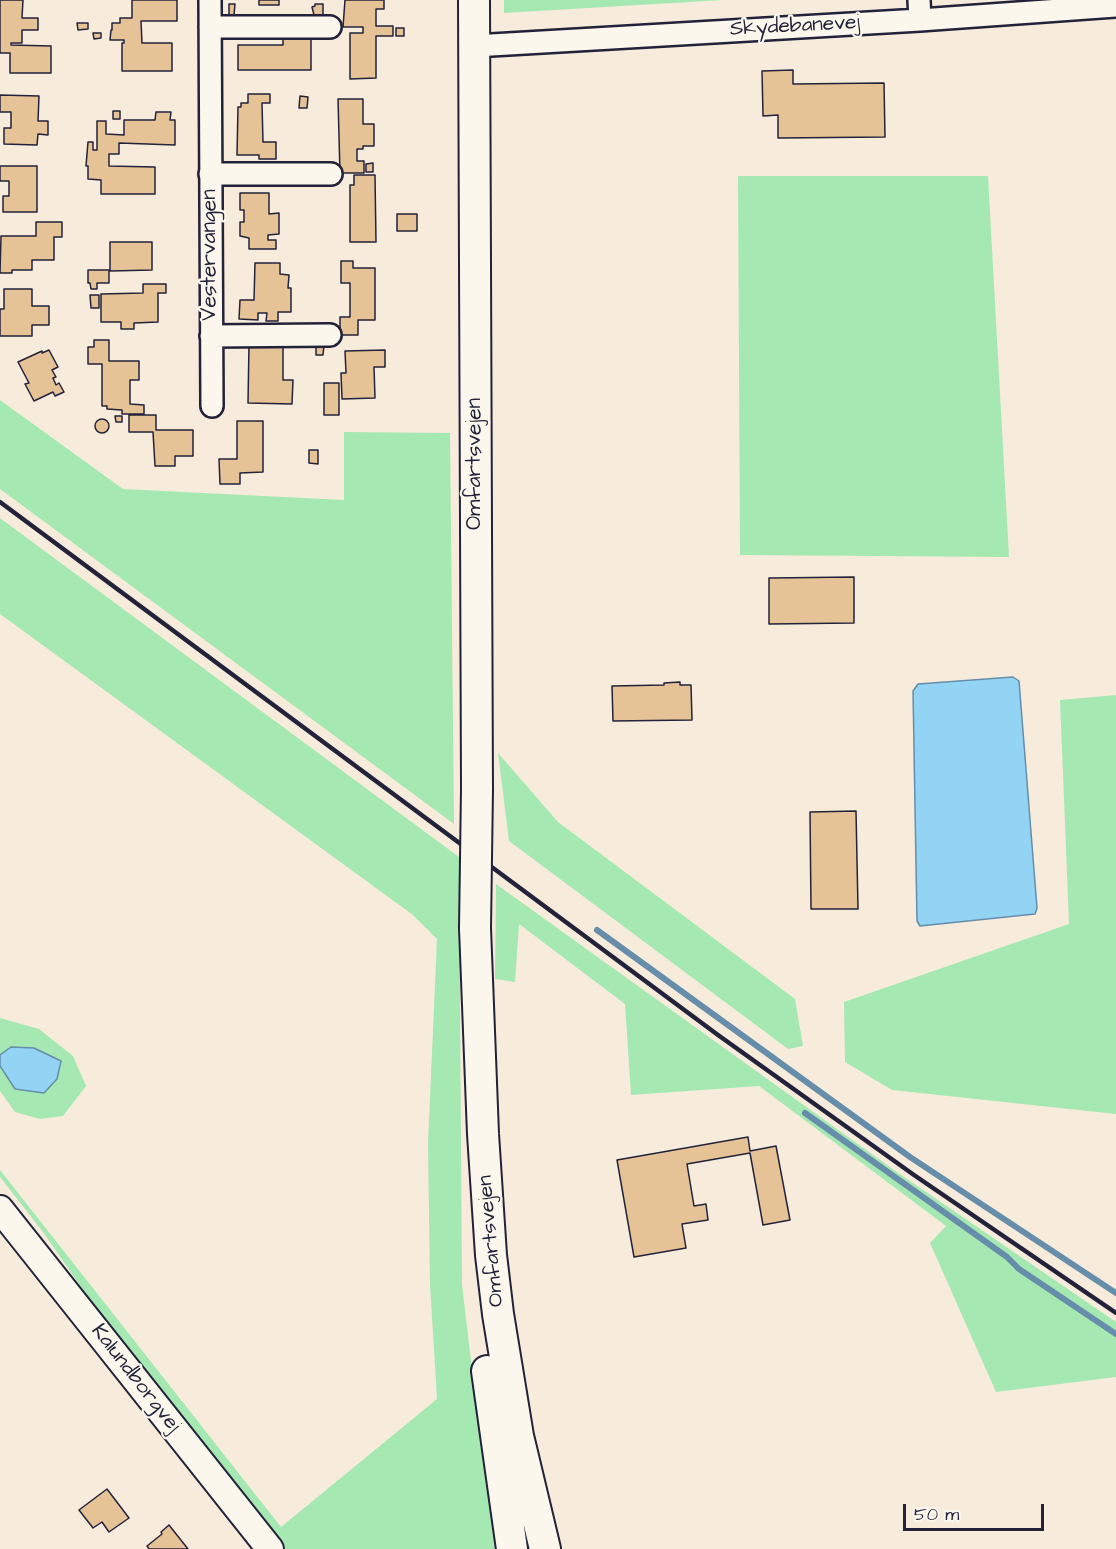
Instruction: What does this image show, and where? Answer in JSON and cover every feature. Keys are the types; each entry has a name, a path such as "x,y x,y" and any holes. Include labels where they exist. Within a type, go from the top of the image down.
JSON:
{"main road":[{"name":"Omfartsvejen","path":"474,0 477,789 472,1074 474,1216 484,1348 512,1549"},
{"name":"Omfartsvejen","path":"475,928 483,1123 493,1274 518,1436 544,1549"}],"street":[{"name":"Vestervangen","path":"210,0 212,406"},
{"name":"Skydebanevej","path":"474,46 920,10 1116,6"},
{"path":"210,27 330,27"},
{"name":"Vestervangen","path":"210,174 331,174"},
{"name":"Vestervangen","path":"211,336 330,335"},
{"name":"Kalundborgvej","path":"0,1209 270,1549"}],"green space":[{"path":"504,0 723,0 504,13"},
{"path":"738,176 988,176 1009,557 740,555"},
{"path":"0,400 123,489 344,500 344,432 450,433 454,824 0,489"},
{"path":"0,518 459,857 462,1284 479,1430 499,1549 286,1549 99,1313 43,1232 0,1177 0,1170 281,1527 437,1399 430,1285 428,1143 437,939 413,915 0,614"},
{"path":"1116,695 1116,1114 892,1090 845,1062 844,1002 1069,924 1060,700"},
{"path":"498,753 558,822 795,999 803,1046 788,1049 509,841"},
{"path":"496,884 894,1170 1116,1322 1116,1377 996,1392 930,1243 946,1226 759,1086 631,1095 625,1004 519,924 515,982 495,979"},
{"path":"0,1018 39,1029 73,1056 86,1086 63,1116 40,1119 15,1112 0,1091"}],"water":[{"path":"1013,677 1019,681 1037,908 1035,914 920,926 917,921 913,691 918,684"},
{"path":"11,1047 34,1048 61,1061 57,1079 44,1093 15,1089 0,1066 0,1055"}],"building":[{"path":"0,0 23,0 22,18 38,18 38,30 22,30 22,43 11,43 11,45 51,46 51,73 10,73 10,53 0,53"},
{"path":"132,0 177,0 177,21 141,21 142,43 172,43 172,71 122,71 122,43 124,40 110,40 111,30 112,23 120,23 120,18 132,18"},
{"path":"259,0 279,0 279,5 259,5"},
{"path":"345,0 384,0 384,9 376,9 376,26 393,26 393,36 376,36 376,78 350,79 350,33 363,33 363,27 343,27"},
{"path":"229,4 235,4 234,15 229,15"},
{"path":"315,4 323,4 323,15 314,15 312,7"},
{"path":"77,23 88,23 88,29 78,30"},
{"path":"396,28 404,28 404,36 396,36"},
{"path":"93,33 101,33 101,38 94,39"},
{"path":"283,35 311,35 311,70 238,70 238,45 283,45"},
{"path":"793,70 793,84 884,83 885,137 778,138 778,115 763,116 762,71"},
{"path":"248,94 270,94 270,103 262,103 263,142 276,142 276,159 259,159 259,155 237,155 238,107 241,107 241,103 248,103"},
{"path":"0,95 39,96 38,121 48,121 48,135 38,134 37,145 4,144 4,128 11,128 11,112 0,112"},
{"path":"300,96 308,97 307,108 299,108"},
{"path":"338,99 363,99 363,124 374,124 374,146 363,146 363,149 357,149 357,161 364,161 364,173 340,173"},
{"path":"113,111 120,111 120,119 113,119"},
{"path":"156,112 171,112 170,120 175,120 175,145 119,143 119,154 109,154 109,166 155,167 155,194 101,194 101,180 88,179 88,166 86,166 88,142 93,142 93,150 97,150 97,121 106,121 106,134 124,135 124,120 155,120"},
{"path":"373,163 373,172 366,172 366,164"},
{"path":"0,166 37,166 37,212 3,212 3,196 9,196 9,181 0,181"},
{"path":"354,175 375,175 376,242 350,242 350,185 354,185"},
{"path":"240,193 269,193 269,214 279,213 279,234 268,235 268,240 276,240 276,249 249,249 249,238 240,236 240,222 244,222 244,210 240,210"},
{"path":"397,214 417,214 417,231 397,231"},
{"path":"36,222 62,222 62,237 54,237 54,260 32,260 32,270 12,270 12,273 0,273 1,236 36,236"},
{"path":"110,242 152,242 152,270 110,271"},
{"path":"341,261 353,261 353,268 375,268 375,320 358,320 358,335 340,335 340,317 350,317 350,283 341,283"},
{"path":"255,263 280,263 280,274 289,275 291,312 278,312 278,321 266,321 267,313 258,313 258,320 239,319 240,300 254,300"},
{"path":"88,270 109,270 109,283 97,283 97,289 91,289 88,283"},
{"path":"143,284 166,284 166,293 158,293 158,322 134,323 134,329 121,329 121,322 101,322 101,294 143,293"},
{"path":"4,289 32,289 32,306 49,306 49,325 32,325 32,336 0,336 0,309 4,309"},
{"path":"90,295 99,295 99,308 91,308"},
{"path":"94,340 109,340 109,361 139,361 139,380 130,380 130,404 144,405 144,414 122,414 122,410 107,409 107,406 102,406 102,364 88,364 88,347 94,347"},
{"path":"249,344 261,345 261,347 283,347 283,380 293,380 292,404 248,403"},
{"path":"316,345 324,345 323,355 316,355"},
{"path":"49,350 58,367 52,370 56,377 53,378 56,385 59,383 64,392 55,396 53,392 34,401 25,384 29,383 18,362"},
{"path":"385,350 385,367 374,367 375,398 342,399 341,373 346,373 345,351"},
{"path":"324,383 339,383 339,415 324,415"},
{"path":"129,415 156,415 156,430 193,430 193,456 175,456 175,466 155,466 153,432 129,432"},
{"path":"115,416 122,416 122,422 116,422"},
{"path":"102,419 107,421 109,426 107,431 102,433 97,431 95,426 97,421"},
{"path":"237,421 263,421 263,472 240,473 240,484 220,484 219,459 237,459"},
{"path":"309,450 318,450 318,464 309,463"},
{"path":"854,577 854,623 769,624 769,578"},
{"path":"680,682 680,685 691,685 692,720 613,721 612,686 664,685 664,683"},
{"path":"856,811 858,909 811,909 810,812"},
{"path":"748,1137 750,1151 776,1146 790,1220 763,1225 750,1153 687,1164 694,1206 706,1204 708,1220 682,1224 686,1248 634,1257 617,1160"},
{"path":"107,1489 129,1518 109,1532 102,1522 93,1528 79,1510"},
{"path":"169,1525 188,1549 149,1549 147,1546"}],"waterway":[{"path":"597,930 910,1157 1116,1293"},
{"path":"805,1113 1007,1257 1019,1269 1116,1334"}],"railway":[{"path":"0,502 718,1035 914,1175 1116,1313"}]}
